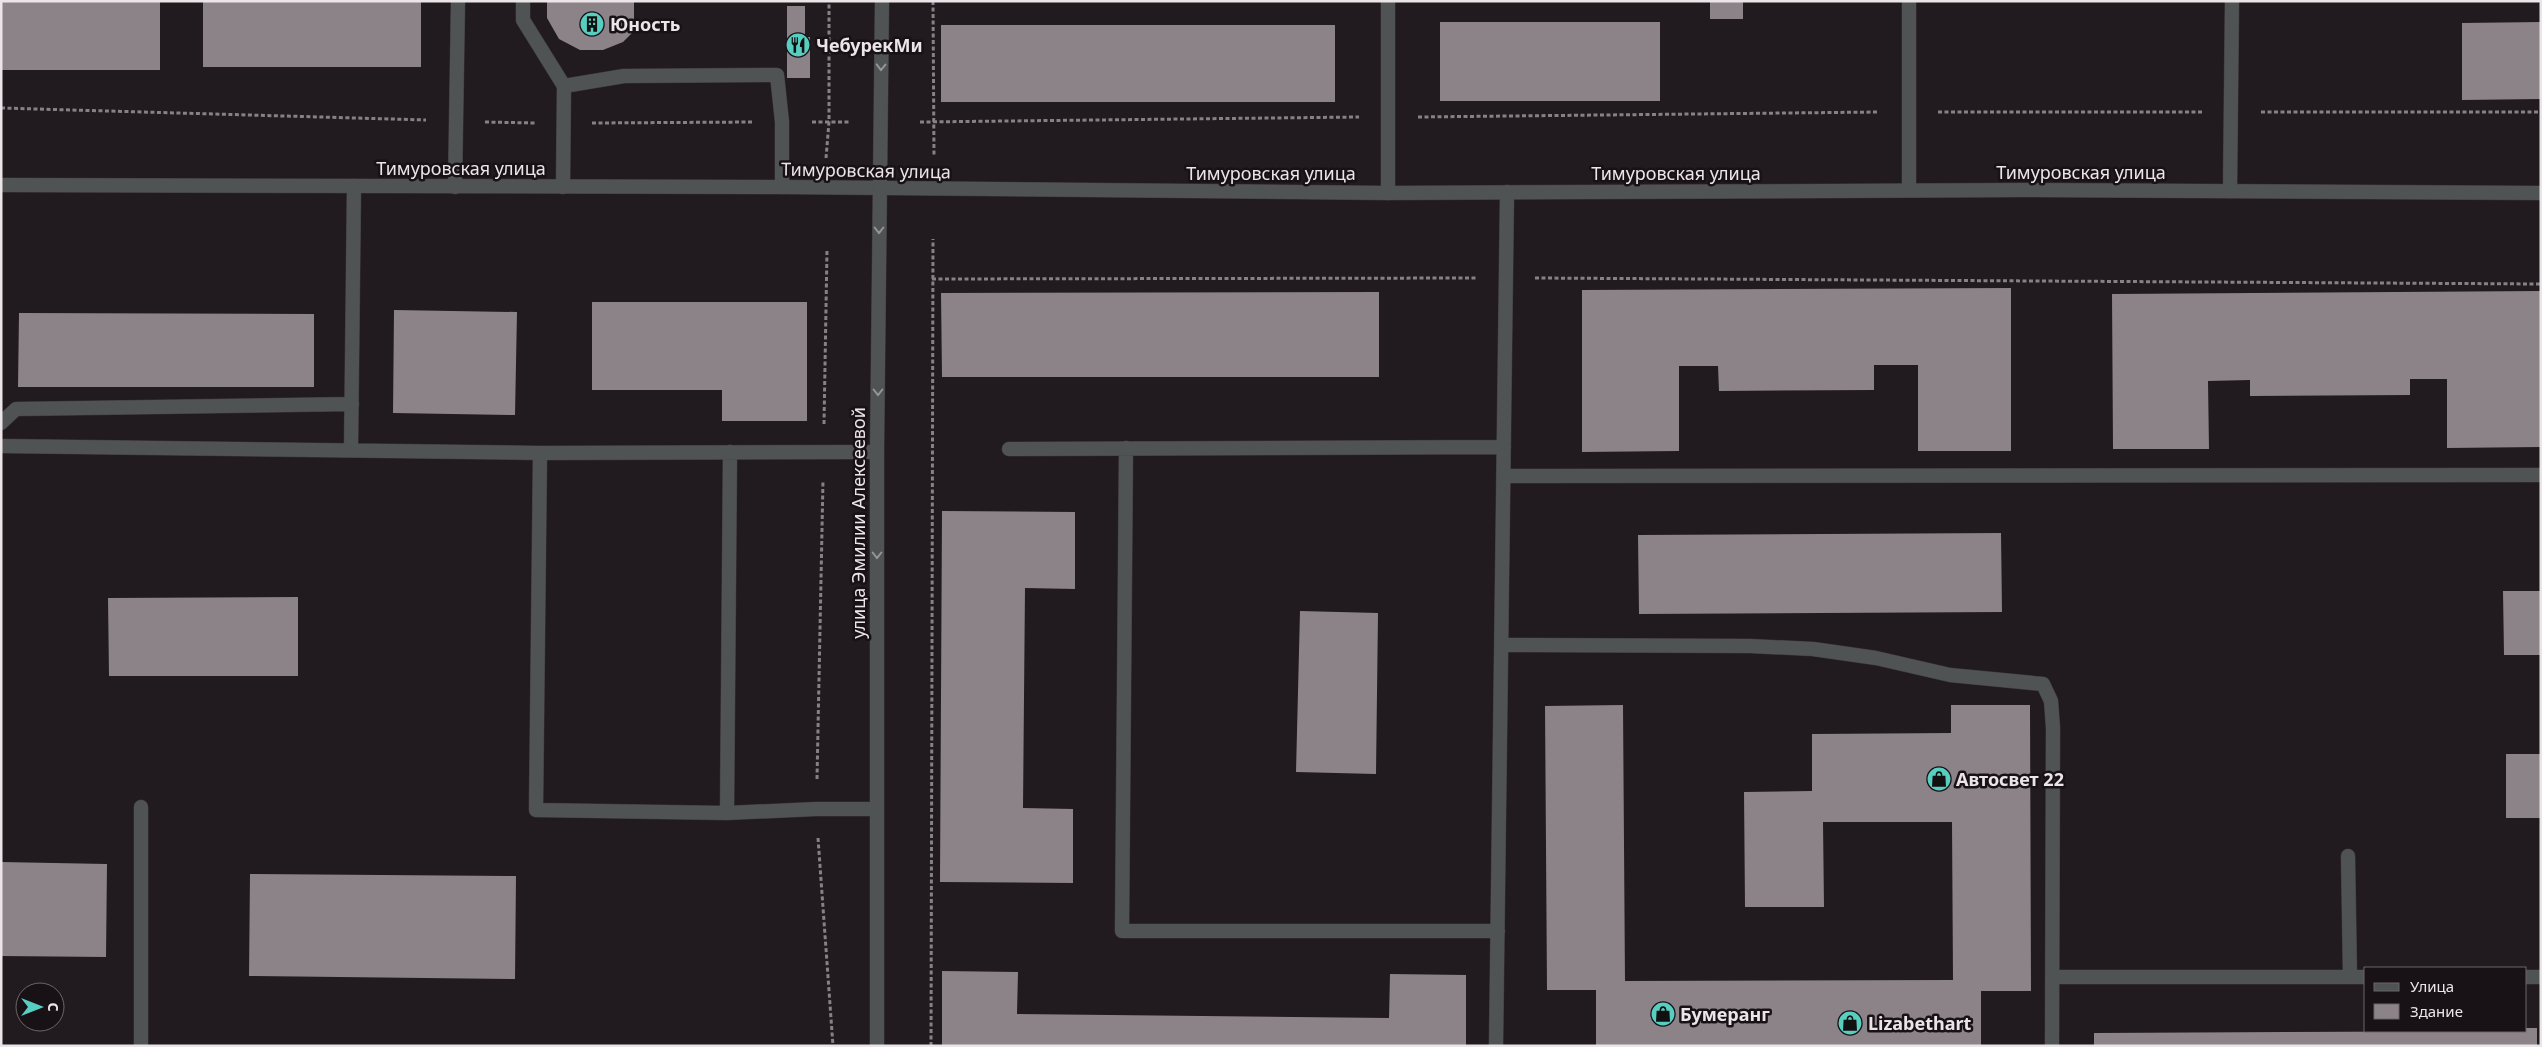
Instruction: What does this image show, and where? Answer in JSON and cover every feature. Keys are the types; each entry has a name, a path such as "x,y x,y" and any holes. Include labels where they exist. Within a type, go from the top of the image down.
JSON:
{"street":[{"path":"455,187 458,1"},
{"path":"523,1 523,20 564,86 563,187"},
{"name":"улица Эмилии Алексеевой","path":"877,1046 877,452 882,1"},
{"path":"1388,1 1388,193"},
{"path":"1909,1 1909,190"},
{"path":"2230,191 2232,1"},
{"path":"564,86 624,76 776,75 782,122 782,187"},
{"name":"Тимуровская улица","path":"1,185 782,187 1388,193 1909,190 2541,193"},
{"path":"351,450 354,186"},
{"path":"1496,1046 1507,192"},
{"path":"1,423 16,409 352,404"},
{"path":"1,446 540,453 877,452"},
{"path":"1009,448 1504,447"},
{"path":"1126,448 1122,931 1498,931"},
{"path":"727,814 730,452"},
{"path":"540,453 536,810 727,814 816,809 876,809"},
{"path":"1504,476 2541,475"},
{"path":"1502,645 1750,646 1813,649 1876,658 1950,675 2043,684 2052,701 2053,728 2052,1046"},
{"path":"141,807 142,1046"},
{"path":"2348,856 2350,977"},
{"path":"2052,978 2364,977"},
{"path":"2527,977 2541,977"}],"path":[{"path":"826,160 829,122 829,1"},
{"path":"933,1 934,157"},
{"path":"1,108 563,124 849,122"},
{"path":"920,122 1909,112 2541,112"},
{"path":"931,1046 933,239"},
{"path":"827,250 816,809 833,1046"},
{"path":"932,280 1506,278 2541,284"}],"building":[{"path":"1,1 160,1 160,70 1,70"},
{"path":"203,1 421,1 421,67 203,67"},
{"name":"Юность","path":"547,1 634,1 634,31 623,42 603,50 580,50 559,39 547,18"},
{"path":"1710,1 1743,1 1743,19 1710,19"},
{"path":"787,6 805,6 805,37 810,37 810,78 787,78"},
{"path":"1440,22 1660,22 1660,101 1440,101"},
{"path":"2541,22 2541,99 2462,100 2462,23"},
{"path":"941,25 1335,25 1335,102 941,102"},
{"path":"2011,288 2011,451 1918,451 1918,365 1874,365 1874,390 1719,391 1718,366 1679,366 1679,451 1582,452 1582,290"},
{"path":"2541,291 2541,447 2447,448 2447,379 2410,379 2410,395 2250,396 2250,380 2208,381 2209,449 2113,449 2112,294"},
{"path":"1379,292 1379,377 942,377 941,293"},
{"path":"592,302 807,302 807,421 722,421 722,390 592,390"},
{"path":"394,310 517,312 515,415 393,413"},
{"path":"19,313 314,314 314,387 18,387"},
{"path":"942,511 1075,512 1075,589 1025,588 1023,808 1073,809 1073,883 940,882"},
{"path":"2001,533 2002,612 1639,614 1638,535"},
{"path":"2503,591 2541,591 2541,655 2504,655"},
{"path":"298,597 298,676 109,676 108,598"},
{"path":"1300,611 1378,613 1376,774 1296,772"},
{"path":"1623,705 1625,981 1953,980 1952,822 1823,822 1824,907 1745,907 1744,792 1812,791 1812,734 1951,733 1951,705 2030,705 2031,991 1981,991 1981,1046 1596,1046 1596,990 1547,990 1545,706"},
{"path":"2506,754 2541,754 2541,818 2506,818"},
{"path":"1,862 107,864 106,957 1,956"},
{"path":"250,874 516,876 515,979 249,976"},
{"path":"942,971 1018,972 1017,1014 1389,1018 1390,974 1466,975 1466,1046 942,1046"},
{"path":"2527,1028 2537,1028 2537,1046 2094,1046 2094,1033 2527,1032"}],"place":[{"name":"Юность","path":"592,24"},
{"name":"ЧебурекМи","path":"798,45"},
{"name":"Автосвет 22","path":"1939,779"},
{"name":"Бумеранг","path":"1663,1014"},
{"name":"Lizabethart","path":"1850,1023"}]}
